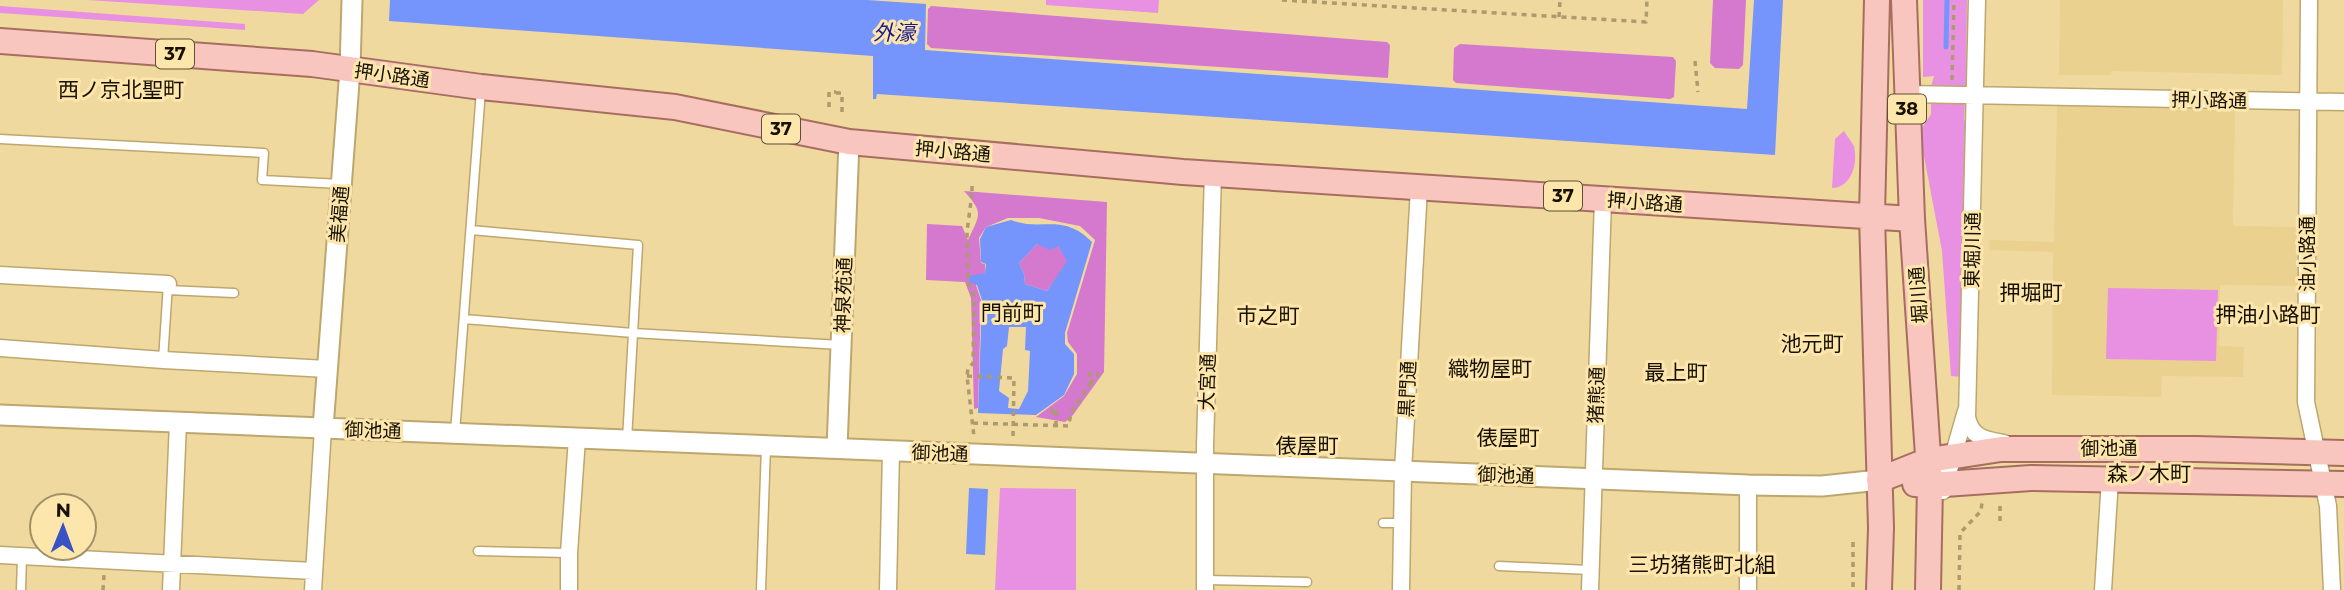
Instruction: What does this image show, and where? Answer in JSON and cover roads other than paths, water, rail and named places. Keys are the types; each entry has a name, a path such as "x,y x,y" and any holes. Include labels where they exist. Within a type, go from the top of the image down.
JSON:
{"main road":[{"name":"38","path":"1872,216 1877,0"},
{"name":"堀川通","path":"1903,0 1912,219 1929,460 1938,485 1930,529 1928,590"},
{"name":"押小路通","path":"0,41 312,64 481,87 676,107 849,142 1419,188 1912,219"},
{"path":"1872,216 1879,590"},
{"name":"御池通","path":"1879,480 1929,460 2001,449 2037,447 2344,453"},
{"name":"御池通","path":"1879,480 1938,485 2031,478 2334,484"}],"street":[{"name":"美福通","path":"323,428 351,69 352,0"},
{"name":"東堀川通","path":"1977,0 1970,95 1969,425 1978,436 2001,443 2037,447"},
{"name":"油小路通","path":"2309,0 2306,402 2317,452 2334,484 2328,506 2332,590"},
{"name":"押小路通","path":"1906,93 2344,102"},
{"name":"神泉苑通","path":"837,449 849,142"},
{"name":"大宮通","path":"1205,585 1205,463 1213,173"},
{"name":"黒門通","path":"1401,590 1403,471 1419,188"},
{"name":"猪熊通","path":"1590,590 1603,199"},
{"path":"0,275 167,287"},
{"path":"0,348 327,369"},
{"path":"1938,485 1953,456 1968,405"},
{"name":"御池通","path":"0,415 1748,485 1822,486 1879,480"},
{"path":"171,590 178,422"},
{"path":"313,590 323,428"},
{"path":"569,590 577,438"},
{"path":"888,590 891,451"},
{"path":"2103,590 2110,479"},
{"path":"1748,485 1748,590"},
{"path":"0,555 314,571"}],"lane":[{"path":"455,433 481,87"},
{"path":"0,139 264,153 262,180 341,184"},
{"path":"471,230 638,245 627,440"},
{"path":"163,360 167,287 234,293"},
{"path":"464,320 841,345"},
{"path":"761,590 766,446"},
{"path":"1383,523 1402,523"},
{"path":"478,551 569,553"},
{"path":"21,590 22,556"},
{"path":"1499,566 1590,570"},
{"path":"1205,585 1307,582"}],"water":[{"name":"外濠","path":"390,0 867,0 926,4 925,50 1747,109 1754,0 1783,0 1775,155 877,94 876,99 873,99 873,56 389,21"},
{"path":"1011,220 1062,225 1081,233 1092,242 1065,333 1065,344 1074,354 1074,374 1064,395 1036,415 978,413 982,300 977,285 969,282 969,276 985,273 986,264 981,262 980,239 986,227","holes":["1037,244 1050,250 1058,246 1067,261 1047,291 1025,284 1019,263","1009,327 1026,327 1025,350 1030,351 1028,391 1019,409 1008,408 1009,398 999,391 1003,349 1007,346"]},
{"path":"969,488 988,489 985,555 966,554"}],"waterway":[{"path":"1946,47 1947,0"}],"district":[{"name":"西ノ京北聖町","path":"121,90"},
{"name":"押堀町","path":"2031,293"},
{"name":"門前町","path":"1012,313"},
{"name":"押油小路町","path":"2268,315"},
{"name":"市之町","path":"1268,316"},
{"name":"池元町","path":"1812,344"},
{"name":"織物屋町","path":"1490,369"},
{"name":"最上町","path":"1676,373"},
{"name":"俵屋町","path":"1508,438"},
{"name":"俵屋町","path":"1307,446"},
{"name":"森ノ木町","path":"2149,474"},
{"name":"三坊猪熊町北組","path":"1702,565"}]}
